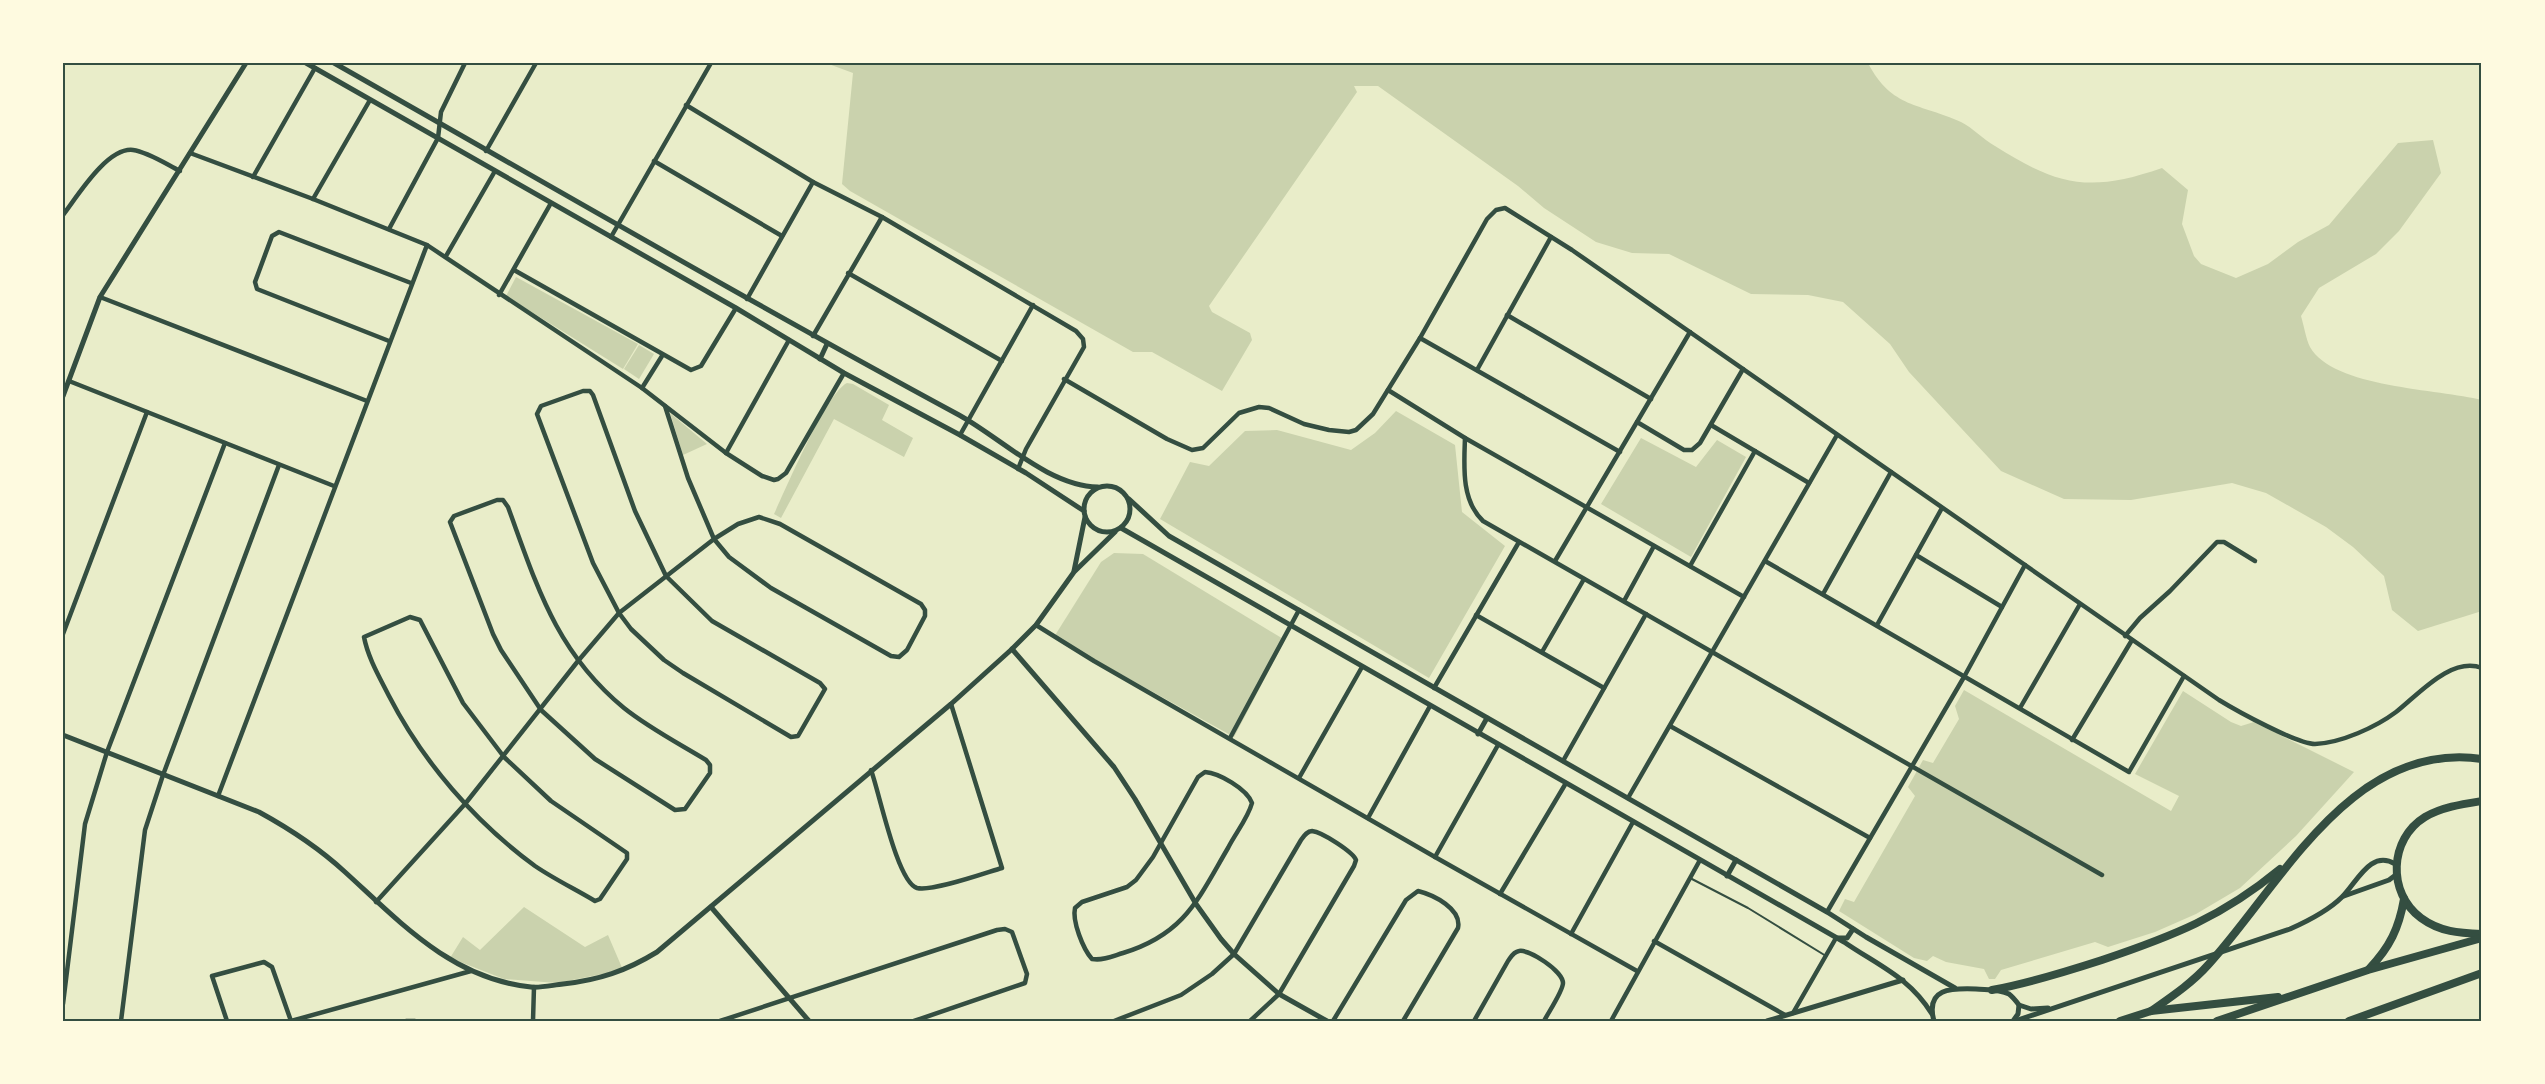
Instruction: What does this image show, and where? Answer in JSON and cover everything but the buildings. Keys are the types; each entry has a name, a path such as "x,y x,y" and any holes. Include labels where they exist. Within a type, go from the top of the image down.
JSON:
{"highway":[{"path":"1992,990 2033,983 2183,931 2218,914 2259,887 2291,860 2352,796 2377,780 2402,768 2432,760 2482,759"},
{"path":"2368,970 2393,941 2400,923 2404,899 2396,864 2401,844 2412,827 2426,816 2457,805 2482,801"},
{"path":"2151,1011 2179,992 2206,967 2234,935 2291,860"},
{"path":"2404,899 2421,918 2447,932 2482,936"},
{"path":"2217,1021 2368,970 2482,936"},
{"path":"2349,1021 2482,973"},
{"path":"2120,1021 2151,1011 2291,995"},
{"path":"2367,1021 2387,1008"}],"street":[{"path":"63,396 100,297 246,63"},
{"path":"306,63 736,308 844,373 1018,469 1084,514 1097,530 1115,532"},
{"path":"334,63 747,299 969,421 1060,478 1086,487 1107,485 1116,487 1169,536 1827,912 1955,988"},
{"path":"389,229 438,138 441,112 465,63"},
{"path":"486,151 536,63"},
{"path":"611,237 711,63"},
{"path":"253,177 315,68"},
{"path":"313,199 370,100"},
{"path":"686,105 813,182 882,217 1076,331 1083,339 1084,347 1064,379 1018,469"},
{"path":"63,215 96,172 122,151 136,150 180,171"},
{"path":"190,153 427,245 642,388 726,453 762,476 774,480 786,473 844,373"},
{"path":"654,161 782,236"},
{"path":"446,256 495,171"},
{"path":"747,299 813,182"},
{"path":"499,295 551,203"},
{"path":"1064,379 1167,439 1192,450 1203,448 1230,420 1247,409 1269,408 1304,424 1349,432 1364,425 1373,414 1420,338 1487,219 1500,207 1517,213 2219,700 2300,741 2313,744 2328,742 2372,726 2394,713 2428,685 2455,668 2466,665 2482,668"},
{"path":"813,336 882,217"},
{"path":"389,341 257,289 255,282 272,236 279,232 411,283"},
{"path":"1477,370 1551,237"},
{"path":"218,796 427,245"},
{"path":"514,270 662,356 691,370 701,366 736,308"},
{"path":"848,273 1002,361"},
{"path":"100,297 367,401"},
{"path":"960,435 1033,305"},
{"path":"1507,315 1651,399"},
{"path":"1555,561 1690,332"},
{"path":"1420,338 1620,452"},
{"path":"726,453 789,340"},
{"path":"820,359 828,344"},
{"path":"642,388 662,356"},
{"path":"1637,422 1689,451 1700,443 1743,369"},
{"path":"69,381 334,486"},
{"path":"1388,390 1465,438 1744,597"},
{"path":"584,391 592,393 635,511 666,576 712,621 823,686 825,692 798,736 791,737 682,673 643,642 619,613 593,563 577,523 537,414 538,408 584,391"},
{"path":"376,902 465,804 619,613 714,539 746,520 767,518 780,524 921,604 926,610 925,616 907,650 898,657 891,656 771,588 737,565 714,539 688,478 665,405"},
{"path":"63,634 147,412"},
{"path":"1711,425 1809,483"},
{"path":"1628,798 1837,435"},
{"path":"1465,438 1467,492 1471,505 1483,521 2102,875"},
{"path":"63,1004 85,824 107,752 225,443"},
{"path":"1690,566 1755,451"},
{"path":"121,1021 145,830 163,775 279,465"},
{"path":"1823,594 1891,472"},
{"path":"1074,572 1087,497 1098,487"},
{"path":"497,500 506,502 544,604 578,661 629,712 706,760 710,765 710,773 685,808 675,810 595,759 541,710 501,650 489,625 451,526 453,517 497,500"},
{"path":"63,735 218,796 286,827 318,849 376,902 442,956 471,971 534,987 600,979 620,973 657,952 951,704 1012,649 1036,625 1074,572 1128,520 1131,510 1129,500"},
{"path":"1877,626 1942,508"},
{"path":"1121,528 1836,938 1904,980 1920,995 1934,1021"},
{"path":"1434,688 1520,542"},
{"path":"2126,636 2140,618 2177,585 2217,542 2224,542 2255,561"},
{"path":"1624,601 1654,546"},
{"path":"1916,555 2002,607"},
{"path":"1765,561 2129,772 2184,676"},
{"path":"1827,912 1964,677 2025,565"},
{"path":"1542,652 1584,579"},
{"path":"2020,708 2080,604"},
{"path":"1230,738 1299,610"},
{"path":"1563,761 1646,614"},
{"path":"1476,615 1604,688"},
{"path":"411,617 420,620 463,703 504,757 551,801 627,853 627,859 603,897 595,901 535,865 496,834 465,804 424,753 394,705 369,653 365,640 366,635 411,617"},
{"path":"1036,625 1094,661 1637,971"},
{"path":"2072,740 2132,640"},
{"path":"1012,649 1114,767 1161,842 1196,904 1234,954 1279,994 1327,1021"},
{"path":"1299,778 1362,667"},
{"path":"872,770 894,849 905,877 912,885 918,888 931,888 1002,868 951,704"},
{"path":"1368,818 1430,706"},
{"path":"1478,734 1487,718"},
{"path":"1670,726 1870,838"},
{"path":"1435,857 1498,745"},
{"path":"1205,772 1212,773 1249,796 1250,807 1196,904 1171,930 1135,949 1097,960 1092,959 1087,953 1074,915 1075,908 1082,902 1127,887 1136,880 1161,842 1198,777 1205,772"},
{"path":"1500,894 1566,783"},
{"path":"1571,934 1633,822"},
{"path":"1114,1021 1181,995 1212,974 1234,954 1305,835 1315,832 1351,852 1356,860 1354,866 1279,994 1250,1021"},
{"path":"1611,1021 1700,860"},
{"path":"1727,876 1736,860"},
{"path":"2342,897 2357,877 2377,861 2388,860 2396,864"},
{"path":"2014,1021 2271,937 2307,922 2342,897 2389,880 2397,874"},
{"path":"1333,1021 1406,900 1418,891 1453,909 1459,921 1458,928 1403,1021"},
{"path":"711,907 809,1021"},
{"path":"720,1021 997,930 1005,929 1012,932 1027,974 1025,983 914,1021"},
{"path":"1836,938 1847,938 1853,929"},
{"path":"1793,1013 1836,938"},
{"path":"1654,941 1785,1015"},
{"path":"1474,1021 1508,961 1513,954 1521,951 1527,952 1555,969 1563,980 1562,987 1544,1021"},
{"path":"227,1021 212,976 264,963 272,967 291,1021 471,971"},
{"path":"1767,1021 1904,980"},
{"path":"533,1021 534,987"},
{"path":"1932,1014 1935,999 1941,992 1955,988 1992,990 2012,996 2019,1005 2031,1009 2053,1008"},
{"path":"2014,1021 2019,1005"},
{"path":"406,1021 415,1021"}],"lane":[{"path":"1690,878 1748,908 1826,956"}],"green space":[{"path":"826,63 1868,63 1877,78 1897,97 1961,122 2017,159 2057,177 2094,183 2137,176 2162,168 2188,190 2182,224 2194,256 2201,264 2236,278 2268,264 2298,242 2329,225 2398,143 2433,140 2441,173 2399,231 2376,254 2319,288 2301,316 2310,347 2322,361 2341,371 2388,385 2482,400 2482,611 2418,631 2392,610 2384,576 2353,547 2326,527 2266,493 2232,483 2131,500 2064,499 2001,471 1909,372 1890,344 1843,302 1808,295 1751,294 1669,254 1632,253 1596,242 1544,208 1518,186 1378,86 1354,86 1357,92 1209,306 1212,312 1250,333 1252,340 1222,391 1152,352 1133,352 850,191 842,184 853,73"},
{"path":"516,277 638,344 623,369 506,296"},
{"path":"639,345 654,354 639,379 624,369"},
{"path":"847,383 853,384 889,405 882,420 913,438 904,457 834,419 781,518 774,514 807,443 828,404 838,390"},
{"path":"1396,411 1455,445 1462,512 1505,546 1429,678 1160,519 1190,462 1209,466 1245,431 1277,430 1351,450 1375,433"},
{"path":"670,413 707,444 683,455"},
{"path":"1641,438 1696,467 1717,440 1746,457 1691,557 1601,504"},
{"path":"1114,553 1143,554 1285,640 1234,737 1054,637 1101,562"},
{"path":"1964,690 2171,811 2179,796 2135,774 2183,691 2231,722 2241,726 2254,722 2354,772 2296,836 2240,888 2196,914 2155,932 2108,947 2095,942 2001,970 1995,979 1989,979 1984,969 1946,962 1933,956 1927,961 1914,958 1839,911 1845,899 1854,902 1915,796 1908,787 1923,760 1933,763 1959,719 1955,706"},
{"path":"524,907 585,947 608,935 623,970 557,983 504,979 450,958 463,937 480,950"}]}
